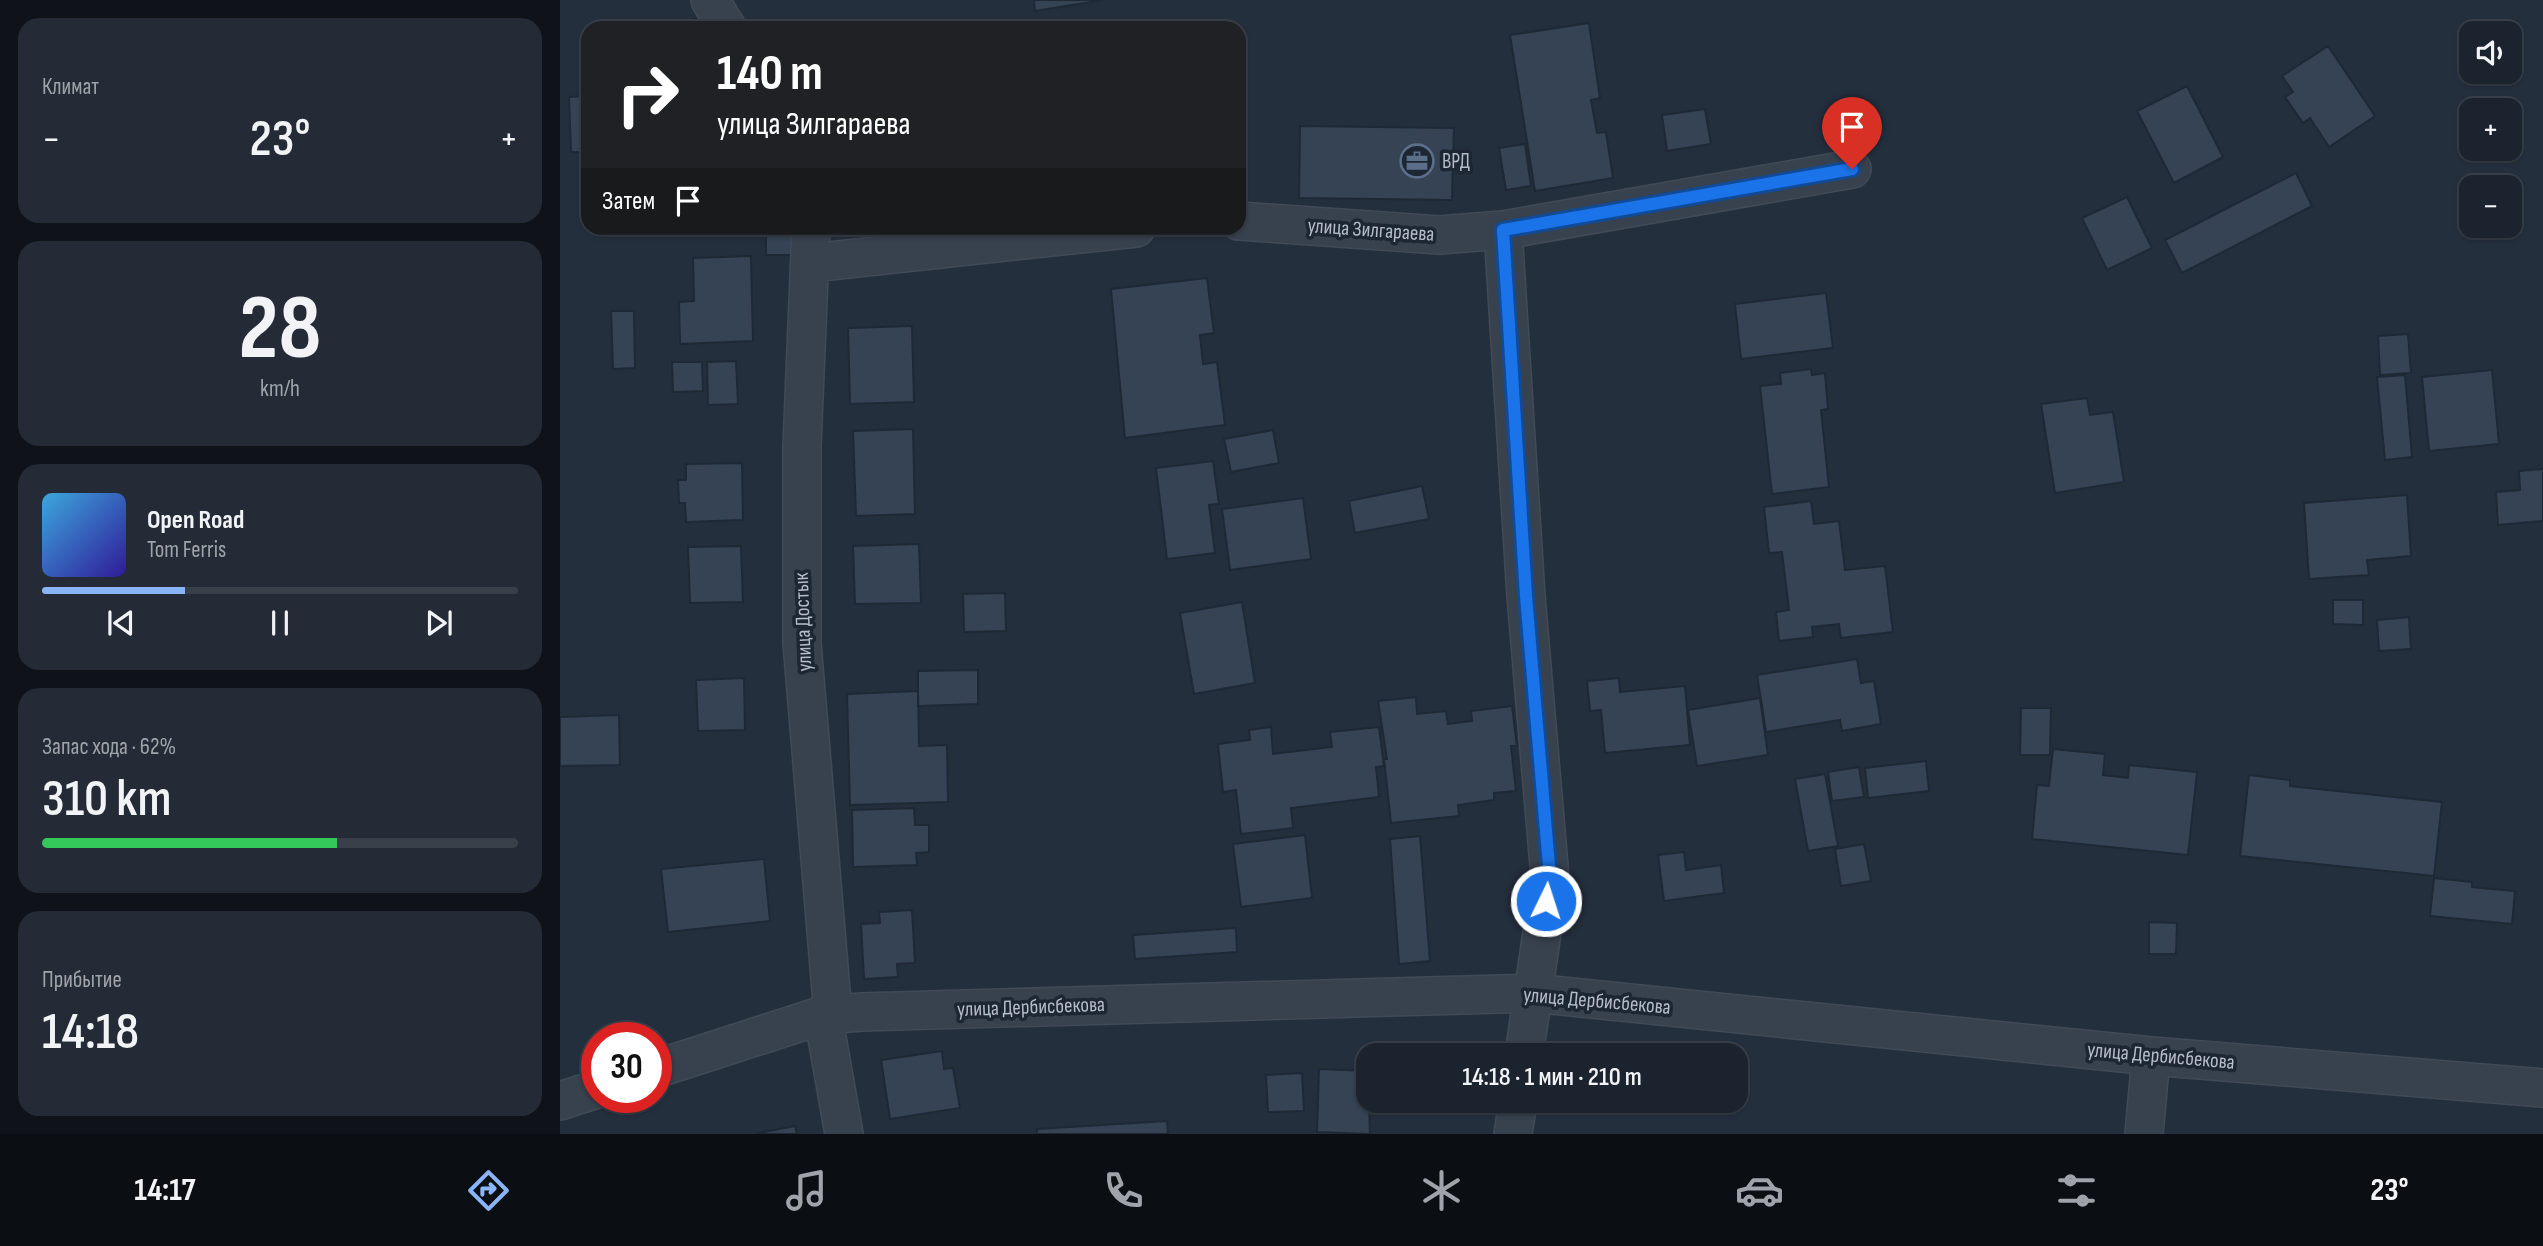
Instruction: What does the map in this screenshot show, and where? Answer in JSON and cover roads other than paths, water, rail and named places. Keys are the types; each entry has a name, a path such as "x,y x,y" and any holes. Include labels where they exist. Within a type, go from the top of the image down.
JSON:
{"street":[{"path":"710,0 723,21"},
{"name":"улица Зилгараева","path":"1246,221 1440,235 1503,230 1852,169"},
{"path":"1503,230 1526,596 1550,878 1526,1043"},
{"path":"811,245 1002,235"},
{"name":"улица Достык","path":"811,245 802,446 802,643 828,1015 844,1134"},
{"name":"улица Дербисбекова","path":"672,1064 828,1015 1532,993 2151,1056 2543,1088"},
{"path":"2144,1134 2151,1056"},
{"path":"560,1101 581,1094"},
{"path":"1513,1134 1516,1113"}],"place":[{"name":"ВРД","path":"1417,161"}]}
